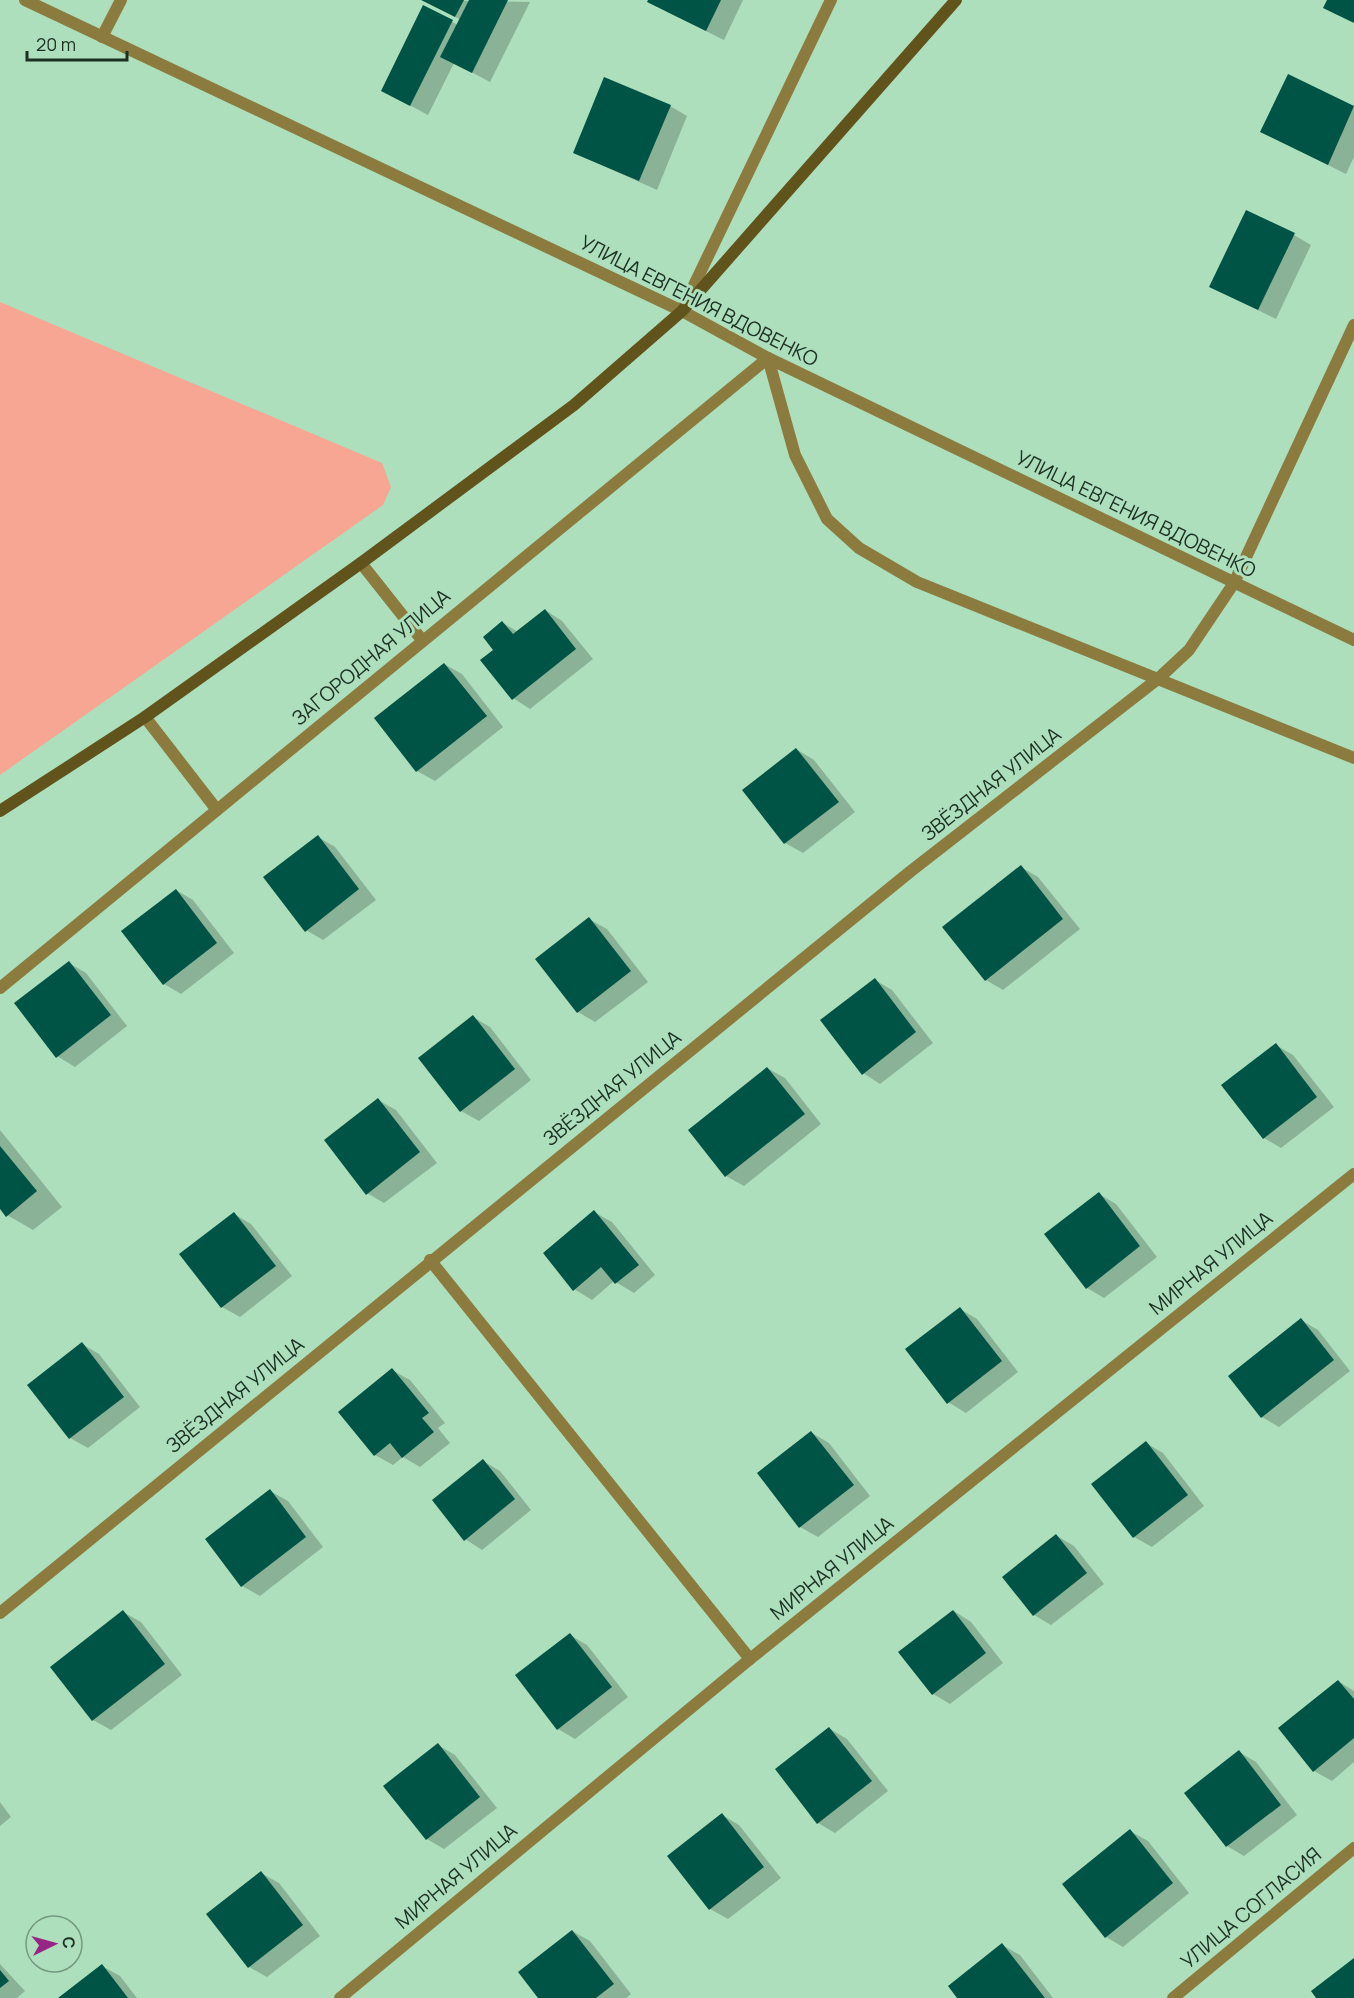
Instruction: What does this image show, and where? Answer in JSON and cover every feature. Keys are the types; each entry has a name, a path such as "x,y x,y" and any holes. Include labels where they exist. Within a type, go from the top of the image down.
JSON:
{"street":[{"name":"УЛИЦА ЕВГЕНИЯ ВДОВЕНКО","path":"25,0 682,311 768,358 1354,640"},
{"path":"102,37 121,0"},
{"path":"682,311 831,0"},
{"path":"0,811 145,717 361,563 574,405 682,311 956,0"},
{"name":"ЗВЁЗДНАЯ УЛИЦА","path":"0,1613 430,1260 901,879 1159,678 1189,650 1234,583 1354,325"},
{"path":"768,358 795,454 827,519 860,548 917,582 1354,758"},
{"name":"ЗАГОРОДНАЯ УЛИЦА","path":"0,988 768,358"},
{"path":"361,563 422,640"},
{"path":"145,717 217,810"},
{"name":"МИРНАЯ УЛИЦА","path":"340,1998 750,1659 1354,1174"},
{"path":"430,1260 750,1659"},
{"name":"УЛИЦА СОГЛАСИЯ","path":"1173,1998 1354,1848"}],"shaded area":[{"path":"0,302 382,463 391,487 383,505 0,775"}],"building":[{"path":"421,0 464,0 455,17"},
{"path":"469,0 508,0 472,73 440,57"},
{"path":"648,0 721,0 706,31 647,2"},
{"path":"1327,0 1354,0 1354,23 1323,8"},
{"path":"423,5 453,20 410,106 381,91"},
{"path":"1288,74 1354,106 1328,165 1260,132"},
{"path":"604,77 671,105 639,181 573,153"},
{"path":"1246,210 1295,233 1258,310 1209,287"},
{"path":"545,609 576,649 512,700 480,660 493,650 483,637 502,621 513,634"},
{"path":"444,663 487,716 416,772 374,718"},
{"path":"796,748 839,802 784,844 742,790"},
{"path":"318,835 359,889 305,932 263,877"},
{"path":"1021,865 1063,919 985,981 942,927"},
{"path":"176,889 217,943 163,985 121,931"},
{"path":"589,917 631,971 577,1013 535,959"},
{"path":"69,961 111,1015 56,1058 14,1003"},
{"path":"875,978 916,1032 862,1075 820,1020"},
{"path":"473,1015 515,1069 460,1112 418,1058"},
{"path":"1276,1043 1317,1097 1263,1139 1221,1085"},
{"path":"767,1067 805,1114 725,1177 688,1130"},
{"path":"378,1098 420,1152 366,1195 324,1140"},
{"path":"0,1146 37,1191 6,1217 0,1209"},
{"path":"1099,1192 1140,1246 1086,1289 1044,1234"},
{"path":"594,1210 639,1265 615,1284 601,1267 573,1291 543,1253"},
{"path":"234,1212 276,1266 221,1308 179,1254"},
{"path":"960,1307 1002,1361 947,1404 905,1349"},
{"path":"1301,1318 1334,1360 1261,1418 1228,1376"},
{"path":"82,1342 124,1397 69,1439 27,1385"},
{"path":"392,1368 429,1413 422,1418 434,1432 402,1458 390,1443 374,1456 338,1412"},
{"path":"811,1431 854,1485 799,1528 757,1473"},
{"path":"1146,1441 1188,1495 1133,1538 1091,1484"},
{"path":"483,1459 515,1499 464,1541 432,1500"},
{"path":"270,1489 306,1537 241,1587 205,1539"},
{"path":"1056,1534 1087,1573 1033,1616 1002,1577"},
{"path":"123,1610 165,1664 92,1721 50,1667"},
{"path":"953,1610 986,1653 932,1695 898,1652"},
{"path":"570,1633 612,1687 557,1730 515,1675"},
{"path":"1338,1680 1354,1699 1354,1738 1313,1772 1278,1728"},
{"path":"829,1727 872,1781 817,1824 775,1769"},
{"path":"438,1743 480,1797 426,1840 383,1786"},
{"path":"1239,1750 1281,1805 1226,1847 1184,1793"},
{"path":"722,1813 764,1867 709,1910 667,1856"},
{"path":"1130,1829 1173,1883 1105,1938 1062,1884"},
{"path":"261,1871 303,1925 248,1968 206,1914"},
{"path":"572,1930 614,1984 596,1998 538,1998 518,1972"},
{"path":"1002,1943 1045,1998 957,1998 948,1986"},
{"path":"1354,1958 1354,1998 1316,1998 1311,1991"},
{"path":"102,1964 128,1998 58,1998"},
{"path":"0,1970 9,1981 0,1988"}]}
